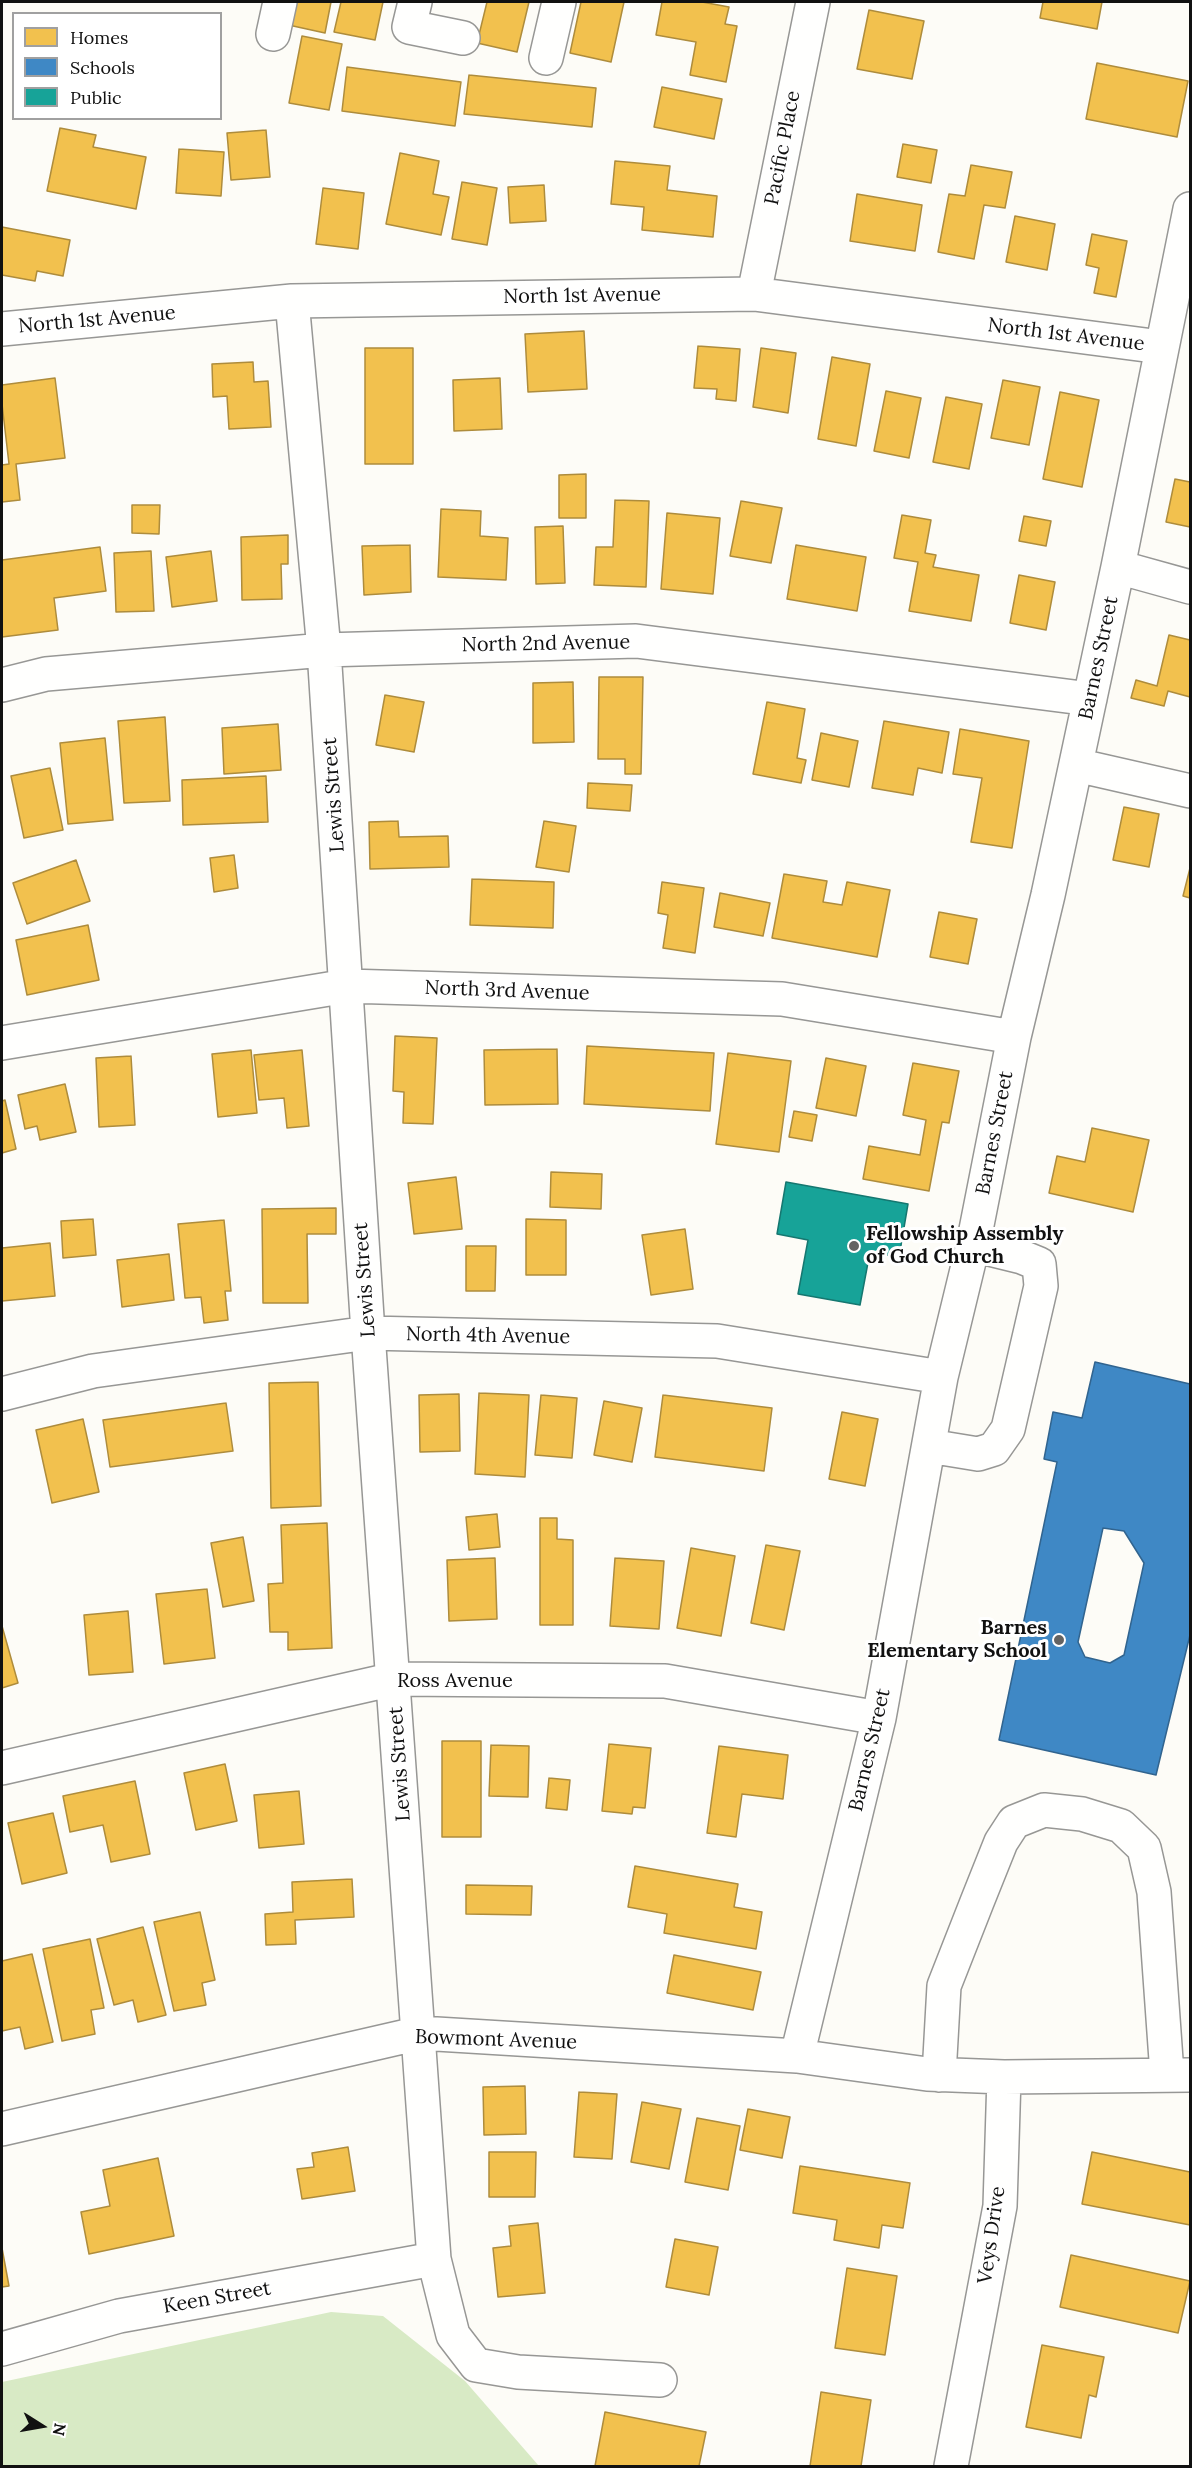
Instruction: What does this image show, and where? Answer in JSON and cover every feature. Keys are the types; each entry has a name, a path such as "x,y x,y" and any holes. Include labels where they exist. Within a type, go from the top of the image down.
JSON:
{"street":[{"path":"273,34 280,2"},
{"path":"415,2 410,27 463,38"},
{"path":"546,58 559,2"},
{"name":"Pacific Place","path":"754,294 813,2"},
{"name":"Barnes Street","path":"797,2056 879,1718 941,1377 973,1245 1014,1037 1076,765 1191,209"},
{"name":"North 1st Avenue","path":"2,329 292,301 754,294 1161,347"},
{"name":"Lewis Street","path":"292,301 324,650 368,1333 420,2033 434,2259 453,2335 476,2365 518,2372 660,2380"},
{"path":"1118,567 1191,587"},
{"name":"North 2nd Avenue","path":"2,685 46,674 324,650 636,641 1090,699"},
{"path":"1076,765 1191,790"},
{"name":"North 3rd Avenue","path":"2,1043 346,986 782,999 1014,1037"},
{"path":"928,1446 978,1454 994,1449 1008,1428 1041,1286 1039,1264 1022,1257 973,1245"},
{"name":"North 4th Avenue","path":"2,1394 93,1371 368,1333 717,1341 941,1377"},
{"name":"Ross Avenue","path":"2,1768 394,1679 665,1681 879,1718"},
{"path":"1044,1810 1082,1814 1121,1826 1144,1848 1154,1893 1179,2074 1004,2077 933,2074 944,1986 1001,1842 1014,1822 1044,1810"},
{"name":"Bowmont Avenue","path":"2,2129 420,2033 797,2056 933,2074"},
{"name":"Veys Drive","path":"951,2466 1000,2206 1004,2077"},
{"name":"Keen Street","path":"2,2349 119,2316 434,2259"}],"green space":[{"path":"331,2312 383,2316 465,2381 539,2466 2,2466 2,2382"}],"building: Homes":[{"path":"289,2 331,2 325,33 284,24"},
{"path":"341,2 383,2 375,40 334,32"},
{"path":"487,2 529,2 517,52 477,43"},
{"path":"581,2 624,2 611,62 570,53"},
{"path":"662,2 702,2 729,7 725,24 737,26 726,82 690,75 696,42 656,35"},
{"path":"1043,2 1102,2 1097,29 1040,18"},
{"path":"869,10 924,21 912,79 857,69"},
{"path":"302,36 342,44 329,110 289,103"},
{"path":"1097,63 1188,81 1177,137 1086,119"},
{"path":"347,67 461,82 455,126 342,111"},
{"path":"469,75 596,88 592,127 464,114"},
{"path":"662,87 722,99 714,139 654,127"},
{"path":"60,128 96,135 93,147 146,157 136,209 47,191"},
{"path":"266,130 270,177 231,180 227,133"},
{"path":"903,144 937,150 931,183 897,177"},
{"path":"179,149 224,152 221,196 176,193"},
{"path":"400,153 439,161 433,194 449,197 441,235 386,224"},
{"path":"615,161 670,166 667,190 717,196 713,237 642,230 644,207 611,204"},
{"path":"971,165 1012,172 1005,208 984,205 974,259 938,252 949,194 965,196"},
{"path":"462,182 497,188 487,245 452,239"},
{"path":"544,185 546,221 510,223 508,187"},
{"path":"323,188 364,193 358,249 316,244"},
{"path":"857,194 922,205 915,251 850,241"},
{"path":"1015,216 1055,224 1047,270 1006,262"},
{"path":"2,227 70,240 63,276 37,271 35,281 2,275"},
{"path":"1092,234 1127,241 1116,297 1094,293 1099,268 1086,265"},
{"path":"584,331 587,389 528,392 525,334"},
{"path":"698,346 740,349 736,401 716,399 717,389 694,388"},
{"path":"365,348 413,348 413,464 365,464"},
{"path":"761,348 796,353 788,413 753,407"},
{"path":"832,357 870,364 856,446 818,439"},
{"path":"253,362 254,382 268,381 271,427 229,429 227,396 213,397 212,364"},
{"path":"55,378 65,458 16,464 20,500 2,502 2,465 9,464 2,385"},
{"path":"500,378 502,429 454,431 453,380"},
{"path":"1003,380 1040,387 1029,445 991,438"},
{"path":"886,391 921,398 909,458 874,451"},
{"path":"1060,392 1099,400 1082,487 1043,479"},
{"path":"946,397 982,404 969,469 933,462"},
{"path":"586,474 586,518 559,518 559,475"},
{"path":"1175,479 1190,482 1190,527 1166,522"},
{"path":"615,500 649,501 646,587 594,585 596,547 613,547"},
{"path":"741,501 782,508 771,563 730,556"},
{"path":"132,505 160,505 159,534 132,533"},
{"path":"441,509 481,511 480,536 508,538 506,580 438,577"},
{"path":"667,513 720,518 713,594 661,589"},
{"path":"902,515 931,520 925,553 936,555 933,567 979,575 971,621 909,611 918,562 894,558"},
{"path":"1024,516 1051,521 1046,546 1019,541"},
{"path":"563,526 565,583 536,584 535,527"},
{"path":"288,535 288,564 281,564 282,599 242,600 241,537"},
{"path":"410,545 411,592 364,595 362,546"},
{"path":"796,545 866,557 857,611 787,599"},
{"path":"100,547 106,591 54,598 58,630 2,637 2,560"},
{"path":"151,551 154,611 116,612 114,553"},
{"path":"211,551 217,601 172,607 166,557"},
{"path":"1019,575 1055,582 1046,630 1010,623"},
{"path":"1169,635 1190,640 1190,697 1168,691 1164,706 1131,698 1136,680 1157,686"},
{"path":"599,677 643,677 641,774 625,774 625,759 598,759"},
{"path":"573,682 574,742 533,743 533,683"},
{"path":"385,695 424,702 414,752 376,745"},
{"path":"767,702 805,709 797,758 806,760 801,783 753,774"},
{"path":"165,717 170,801 124,803 118,721"},
{"path":"884,721 949,732 942,773 918,768 913,795 872,788"},
{"path":"278,724 281,770 224,774 222,728"},
{"path":"960,729 1029,741 1012,848 971,842 982,778 953,774"},
{"path":"821,733 858,741 849,787 812,780"},
{"path":"105,738 113,820 68,824 60,743"},
{"path":"50,768 63,830 24,838 11,776"},
{"path":"266,776 268,822 183,825 182,780"},
{"path":"588,783 632,785 630,811 587,808"},
{"path":"1124,807 1159,814 1149,867 1113,860"},
{"path":"398,821 399,837 448,836 449,867 370,869 369,822"},
{"path":"544,821 576,826 569,872 536,867"},
{"path":"234,855 238,888 214,892 210,858"},
{"path":"76,860 90,901 27,924 13,883"},
{"path":"1190,868 1190,898 1183,896"},
{"path":"784,874 827,881 823,902 842,905 847,882 890,890 877,957 772,938"},
{"path":"472,879 554,882 553,928 470,925"},
{"path":"662,882 704,888 695,953 663,948 668,915 658,913"},
{"path":"720,893 770,903 763,936 714,927"},
{"path":"939,912 977,919 968,964 930,957"},
{"path":"88,925 99,980 27,995 16,940"},
{"path":"395,1036 437,1038 433,1124 403,1123 404,1092 393,1091"},
{"path":"587,1046 714,1053 710,1111 584,1104"},
{"path":"557,1049 558,1104 485,1105 484,1050"},
{"path":"251,1050 257,1113 218,1117 212,1054"},
{"path":"302,1050 309,1126 287,1128 284,1098 259,1100 254,1055"},
{"path":"728,1053 791,1061 779,1152 716,1144"},
{"path":"131,1056 135,1125 99,1127 96,1058"},
{"path":"826,1058 866,1066 856,1116 816,1108"},
{"path":"913,1063 959,1071 949,1123 942,1122 929,1191 863,1179 869,1146 920,1155 926,1120 903,1115"},
{"path":"65,1084 76,1132 40,1140 37,1126 25,1129 18,1095"},
{"path":"5,1100 16,1149 2,1153 2,1101"},
{"path":"794,1111 817,1115 812,1141 789,1137"},
{"path":"1092,1128 1149,1140 1133,1212 1049,1193 1057,1156 1085,1162"},
{"path":"551,1172 602,1174 601,1209 550,1207"},
{"path":"456,1177 462,1229 414,1234 408,1183"},
{"path":"336,1208 336,1234 307,1234 308,1303 263,1303 262,1209"},
{"path":"93,1219 96,1255 63,1258 61,1221"},
{"path":"526,1219 566,1220 566,1275 526,1275"},
{"path":"224,1220 231,1291 225,1291 228,1320 204,1323 201,1297 185,1298 178,1224"},
{"path":"685,1229 693,1289 651,1295 642,1235"},
{"path":"50,1243 55,1296 2,1301 2,1248"},
{"path":"466,1246 496,1246 495,1291 466,1291"},
{"path":"169,1254 174,1300 122,1307 117,1260"},
{"path":"318,1382 321,1506 271,1508 269,1383"},
{"path":"479,1393 529,1395 525,1477 475,1474"},
{"path":"459,1394 460,1451 420,1452 419,1395"},
{"path":"541,1395 577,1398 572,1458 535,1455"},
{"path":"663,1395 772,1408 764,1471 655,1457"},
{"path":"604,1401 642,1408 632,1462 594,1455"},
{"path":"226,1403 233,1451 110,1467 103,1420"},
{"path":"842,1412 878,1419 865,1486 829,1479"},
{"path":"83,1419 99,1492 52,1503 36,1430"},
{"path":"497,1514 500,1547 469,1550 466,1517"},
{"path":"540,1518 557,1518 557,1539 573,1540 573,1625 540,1625"},
{"path":"327,1523 332,1648 288,1650 288,1632 270,1632 268,1584 283,1583 281,1525"},
{"path":"243,1537 254,1601 223,1607 211,1543"},
{"path":"766,1545 800,1551 784,1630 751,1623"},
{"path":"691,1548 735,1556 721,1636 677,1628"},
{"path":"495,1558 497,1619 449,1621 447,1560"},
{"path":"615,1558 664,1561 659,1629 610,1626"},
{"path":"207,1589 215,1658 164,1664 156,1594"},
{"path":"128,1611 133,1672 89,1675 84,1615"},
{"path":"2,1626 18,1683 2,1688"},
{"path":"442,1741 481,1741 481,1837 442,1837"},
{"path":"609,1744 651,1748 645,1808 633,1807 632,1814 602,1811"},
{"path":"491,1745 529,1746 528,1797 489,1796"},
{"path":"719,1746 788,1755 783,1799 742,1794 736,1837 707,1833"},
{"path":"225,1764 237,1821 196,1830 184,1773"},
{"path":"549,1778 570,1780 567,1810 546,1808"},
{"path":"135,1781 150,1854 111,1862 103,1825 70,1832 63,1796"},
{"path":"299,1791 304,1844 259,1848 254,1795"},
{"path":"53,1813 67,1873 22,1884 8,1823"},
{"path":"635,1866 738,1884 734,1907 762,1912 756,1949 664,1933 667,1914 628,1907"},
{"path":"352,1879 354,1917 295,1920 296,1944 266,1945 265,1914 293,1912 292,1882"},
{"path":"466,1885 532,1886 531,1915 466,1914"},
{"path":"200,1912 215,1980 202,1983 206,2005 174,2011 154,1922"},
{"path":"143,1927 166,2015 138,2022 133,2000 114,2005 97,1939"},
{"path":"90,1939 104,2008 91,2010 95,2034 62,2041 43,1949"},
{"path":"32,1954 53,2042 25,2049 20,2027 2,2031 2,1961"},
{"path":"674,1955 761,1972 753,2010 667,1993"},
{"path":"525,2086 526,2134 484,2135 483,2087"},
{"path":"579,2092 617,2094 612,2159 574,2157"},
{"path":"642,2102 681,2109 669,2169 631,2162"},
{"path":"748,2109 790,2117 782,2158 740,2150"},
{"path":"697,2118 740,2126 728,2190 685,2182"},
{"path":"348,2147 355,2191 302,2199 297,2169 314,2167 312,2153"},
{"path":"489,2152 536,2152 535,2197 489,2197"},
{"path":"1092,2152 1190,2172 1190,2225 1082,2204"},
{"path":"158,2158 174,2236 89,2254 81,2212 110,2206 103,2170"},
{"path":"800,2166 910,2183 903,2228 882,2225 879,2248 834,2240 837,2220 793,2213"},
{"path":"538,2223 545,2293 498,2297 493,2248 511,2246 509,2226"},
{"path":"675,2239 718,2247 709,2295 666,2287"},
{"path":"2,2248 9,2286 2,2287"},
{"path":"1071,2255 1190,2281 1178,2333 1060,2307"},
{"path":"847,2268 897,2276 885,2355 835,2348"},
{"path":"1042,2345 1104,2357 1096,2397 1089,2395 1081,2438 1026,2427"},
{"path":"821,2392 871,2400 861,2466 810,2466"},
{"path":"605,2412 706,2432 699,2466 595,2466"}],"building: Schools":[{"path":"1095,1362 1190,1384 1190,1635 1156,1775 999,1740 1057,1462 1044,1459 1053,1412 1082,1418","holes":["1103,1528 1124,1531 1144,1563 1124,1655 1110,1663 1085,1657 1078,1642"]}],"building: Public":[{"name":"Fellowship Assembly of God Church","path":"786,1182 908,1204 899,1257 870,1252 860,1305 798,1294 808,1240 777,1234"}],"place":[{"name":"Fellowship Assembly of God Church","path":"854,1246"},
{"name":"Barnes Elementary School","path":"1059,1640"}]}
